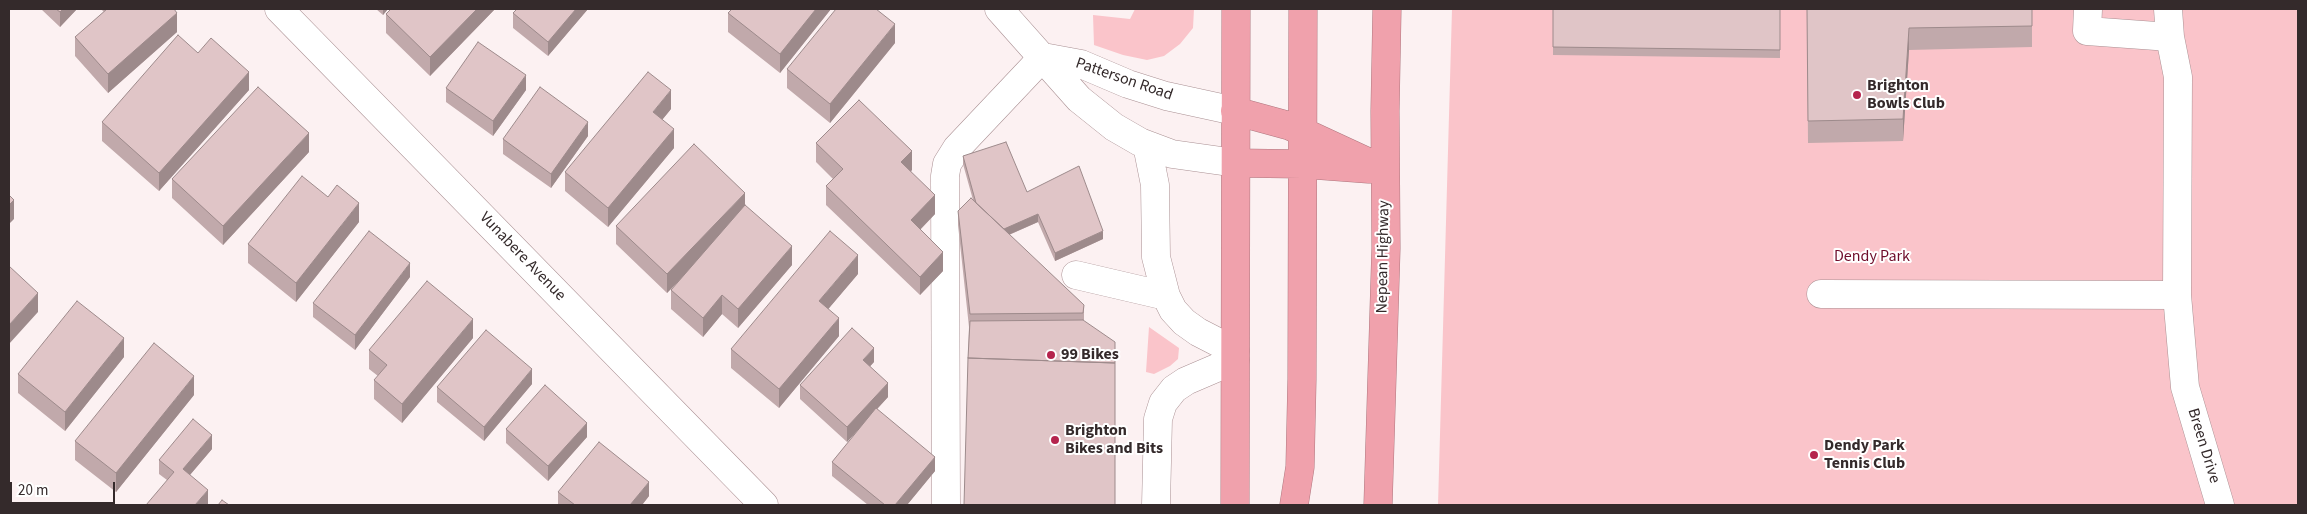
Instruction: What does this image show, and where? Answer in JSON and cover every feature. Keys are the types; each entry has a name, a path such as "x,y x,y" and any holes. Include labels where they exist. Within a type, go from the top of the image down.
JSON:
{"highway":[{"path":"1235,505 1236,9"},
{"path":"1294,505 1300,467 1302,379 1303,9"},
{"name":"Nepean Highway","path":"1378,505 1386,248 1387,9"},
{"path":"1235,111 1277,122 1385,170"},
{"path":"1236,163 1302,164 1385,170"}],"street":[{"name":"Vunabere Avenue","path":"279,9 764,505"},
{"name":"Patterson Road","path":"999,9 1088,108 1114,127 1147,145 1178,155 1236,163"},
{"path":"2088,9 2088,31 2170,37"},
{"name":"Breen Drive","path":"2168,9 2170,37 2178,77 2177,295 2185,387 2220,505"},
{"name":"Patterson Road","path":"1042,57 1081,64 1128,84 1166,96 1235,111"},
{"path":"946,505 945,176 947,164 957,148 1042,57"},
{"path":"1147,145 1156,185 1156,257 1166,296 1173,310 1184,322 1235,356 1186,381 1174,389 1162,403 1158,418 1156,505"},
{"path":"1076,274 1166,296"},
{"path":"1821,294 2177,295"}],"green space":[{"path":"1135,9 1194,9 1193,28 1180,44 1164,56 1147,60 1123,55 1094,45 1093,15 1130,19"},
{"name":"Dendy Park","path":"1452,9 2298,9 2298,505 1438,505"},
{"path":"1149,327 1179,348 1178,359 1170,366 1154,374 1146,372"}],"building":[{"path":"107,9 174,9 177,13 108,74 75,37"},
{"path":"391,9 477,9 430,57 386,14"},
{"path":"517,9 576,9 548,42 513,13"},
{"path":"732,9 816,9 780,54 728,13"},
{"path":"836,9 876,9 895,24 830,104 787,69"},
{"path":"1553,9 1780,9 1780,50 1553,47"},
{"name":"Brighton Bowls Club","path":"1807,9 2032,9 2032,26 1909,28 1903,119 1808,121"},
{"path":"178,35 198,53 211,38 249,72 159,173 102,122"},
{"path":"478,42 526,75 493,121 446,88"},
{"path":"648,72 671,90 653,112 674,129 608,208 565,172"},
{"path":"258,87 309,133 223,226 172,179"},
{"path":"540,87 588,122 551,174 503,139"},
{"path":"859,100 912,151 901,162 935,195 911,220 943,252 920,277 826,186 843,169 816,143"},
{"path":"1006,142 1027,192 1079,166 1103,231 1055,253 1038,214 1004,229 976,203 963,156"},
{"path":"694,144 745,193 667,274 616,226"},
{"path":"302,176 328,197 337,185 359,203 296,283 248,244"},
{"path":"9,195 14,200 9,205"},
{"path":"971,198 1084,305 1083,313 970,314 958,211"},
{"path":"745,205 792,246 738,309 722,295 703,318 671,290"},
{"path":"369,231 410,263 355,335 313,303"},
{"path":"830,231 858,255 819,301 839,318 779,389 731,349"},
{"path":"9,266 38,293 9,325"},
{"path":"427,281 473,319 402,404 374,380 387,365 369,350"},
{"path":"77,301 124,338 65,412 18,374"},
{"path":"1083,320 1115,342 1115,363 968,358 970,321"},
{"path":"852,328 874,348 863,360 888,383 847,427 800,385"},
{"path":"486,330 532,369 484,427 437,387"},
{"path":"154,343 194,376 116,473 75,441"},
{"path":"968,358 1115,363 1115,505 964,505"},
{"path":"545,385 587,423 548,466 506,429"},
{"path":"876,408 935,457 895,505 885,505 832,462"},
{"path":"193,419 212,435 183,469 208,490 195,505 146,505 174,472 159,460"},
{"path":"599,442 649,482 630,505 575,505 558,492"},
{"path":"222,500 229,505 218,505"}],"place":[{"name":"Brighton Bowls Club","path":"1857,95"},
{"name":"99 Bikes","path":"1051,355"},
{"name":"Brighton Bikes and Bits","path":"1055,440"},
{"name":"Dendy Park Tennis Club","path":"1814,455"}]}
